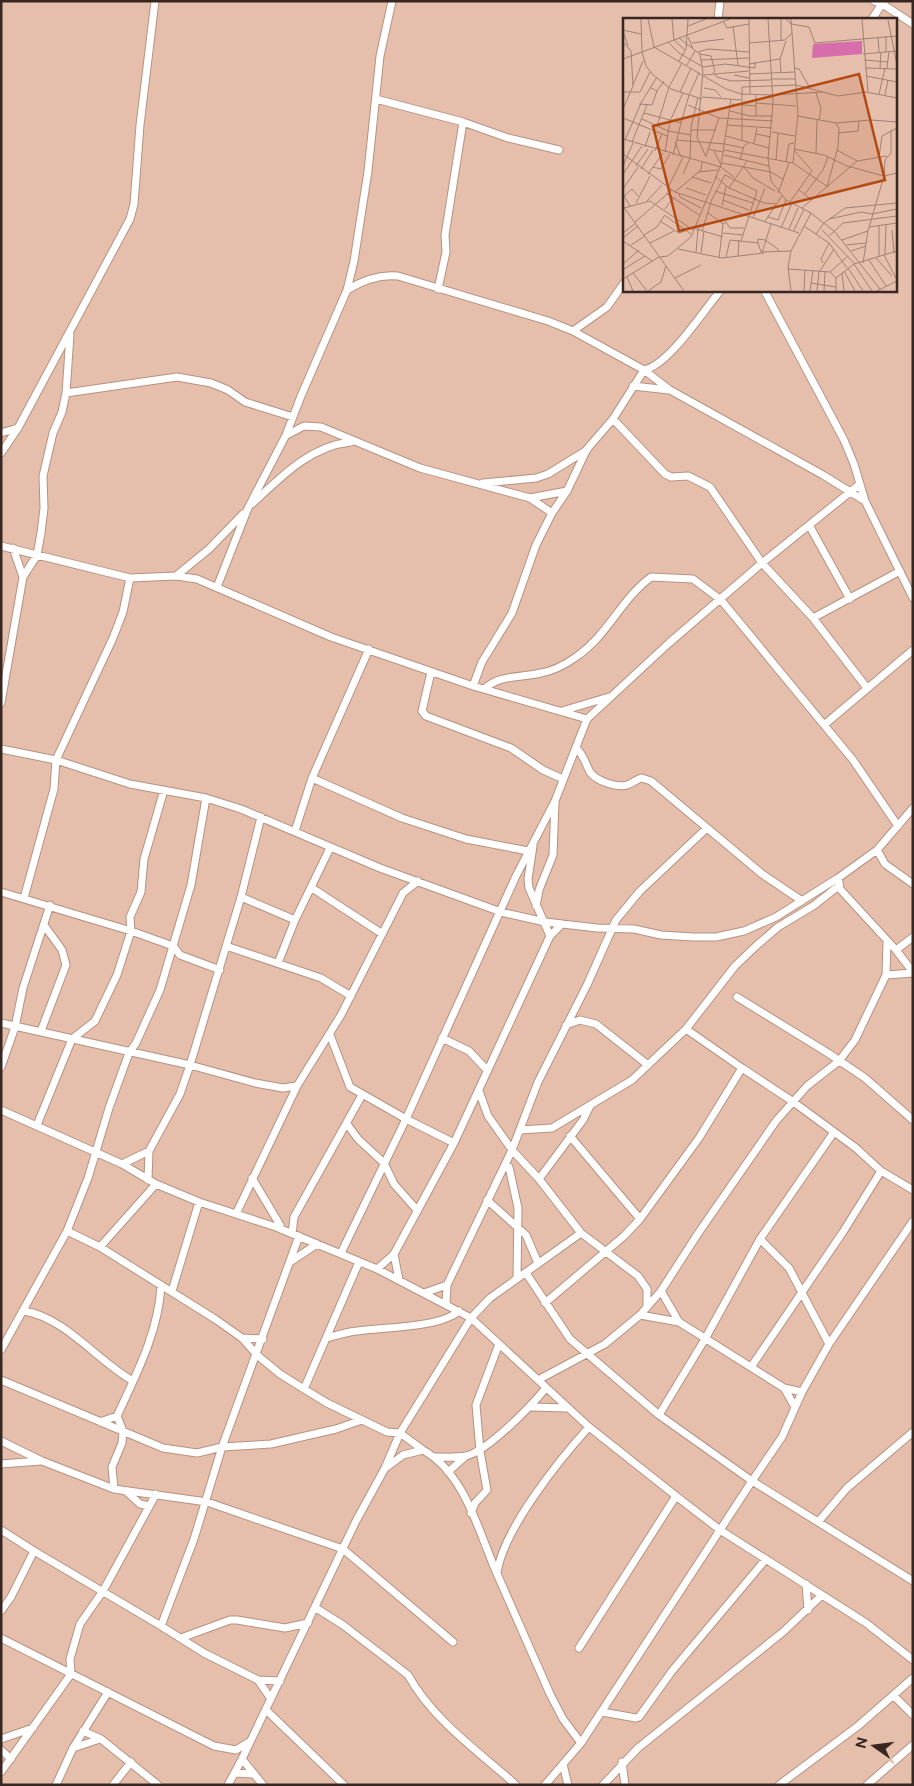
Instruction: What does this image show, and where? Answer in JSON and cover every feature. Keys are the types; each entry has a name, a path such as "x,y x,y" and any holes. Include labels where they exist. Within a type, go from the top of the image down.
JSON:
{"street":[{"path":"1,453 18,428 130,219 134,204 140,125 155,1"},
{"path":"217,587 248,508 286,435 347,290 364,200 380,56 392,1"},
{"path":"874,1 884,3 913,24"},
{"path":"718,2 718,18"},
{"path":"873,18 884,3"},
{"path":"376,99 463,122 508,138 559,150"},
{"path":"438,289 446,252 445,235 463,122"},
{"path":"347,290 359,282 389,275 414,280 438,289 540,318 572,331 644,370 670,390 865,501"},
{"path":"572,331 607,307 623,284"},
{"path":"473,686 482,662 512,613 536,545 552,513 567,491 587,450 612,419 644,370 652,368 669,354 720,291"},
{"path":"765,291 844,440 865,501 913,598"},
{"path":"2,698 23,577 37,555 44,508 45,467 52,433 62,412 66,393 70,332"},
{"path":"66,393 177,377 196,378 228,390 245,402 293,417"},
{"path":"633,386 670,390"},
{"path":"612,419 665,474 671,477 688,476 710,487 762,563 813,618 867,688"},
{"path":"286,435 295,429 312,425 420,468 530,498 552,513"},
{"path":"1,433 18,428"},
{"path":"176,576 209,549 248,508 282,477 315,452 328,446 353,442"},
{"path":"480,484 536,478 548,474 587,450"},
{"path":"341,1253 406,1119 528,851 555,800 587,718 669,643 762,563 860,484"},
{"path":"530,498 567,491"},
{"path":"809,526 850,599"},
{"path":"1,546 130,578 176,576 197,579 331,637 473,686 587,718"},
{"path":"13,548 23,577"},
{"path":"813,618 900,571"},
{"path":"484,689 501,678 541,673 576,657 608,628 633,592 651,577 693,579 721,600 852,760 898,826"},
{"path":"24,898 54,789 56,760 114,638 123,612 130,578"},
{"path":"295,831 312,778 369,649"},
{"path":"824,725 913,650"},
{"path":"431,672 422,704 422,711 426,716 511,748 523,759 563,778"},
{"path":"561,711 611,697"},
{"path":"576,748 580,751 594,777 619,786 647,778 762,874 802,901"},
{"path":"1,749 56,760 130,784 206,798 262,817 330,848 501,912 545,922 597,928 634,929 661,935 716,936 744,930 776,917 838,878 877,850 913,808"},
{"path":"312,778 402,818 466,839 528,851"},
{"path":"37,1126 72,1039 95,1021 117,975 132,930 130,916 141,892 144,858 164,790"},
{"path":"1,1350 67,1231 88,1178 129,1053 136,1043 156,998 191,885 206,798"},
{"path":"536,906 539,890 552,855 555,800"},
{"path":"148,1180 149,1150 180,1094 190,1065 220,970 262,817"},
{"path":"446,1304 447,1285 487,1200 506,1167 538,1082 587,985 611,929 627,905 640,891 708,828"},
{"path":"533,843 528,879 536,906 550,936"},
{"path":"278,963 295,920 330,848"},
{"path":"877,850 885,864 913,884"},
{"path":"403,876 403,893"},
{"path":"838,878 838,888"},
{"path":"236,1214 297,1086 330,1035 403,893 418,881"},
{"path":"826,885 838,888 896,950 913,972"},
{"path":"312,888 381,933"},
{"path":"520,1130 552,1128 632,1080 686,1029 735,966 768,935 838,888"},
{"path":"1,892 132,930 173,946 180,955 220,970"},
{"path":"241,897 295,920"},
{"path":"1,1068 15,1027 22,988 50,905"},
{"path":"376,1269 394,1254 454,1143 550,936 562,924"},
{"path":"42,1031 66,965 62,950 44,925"},
{"path":"597,928 604,944"},
{"path":"896,950 913,937"},
{"path":"538,1380 586,1354 621,1332 640,1315 660,1292 756,1148 792,1101 828,1068 839,1061 855,1040 886,975 887,942"},
{"path":"226,946 321,978 351,996"},
{"path":"886,975 913,972"},
{"path":"737,998 828,1053 865,1078 913,1120"},
{"path":"566,1025 580,1020 596,1024 648,1065"},
{"path":"1,1023 284,1088 297,1086"},
{"path":"686,1029 792,1101 834,1132 881,1171 913,1190"},
{"path":"330,1035 346,1083 362,1095 454,1143"},
{"path":"442,1038 469,1051 487,1070"},
{"path":"828,1053 828,1068"},
{"path":"545,1303 624,1236 640,1219 699,1138 742,1068"},
{"path":"284,1088 291,1098"},
{"path":"479,1091 488,1116 512,1150 539,1179 581,1233 638,1276 647,1289 647,1307"},
{"path":"278,1226 294,1217 362,1095"},
{"path":"539,1179 590,1106"},
{"path":"1,1110 122,1164 156,1184 199,1202 278,1226 341,1253 424,1292 471,1318 567,1408 676,1496 720,1530 866,1623 913,1660"},
{"path":"347,1124 358,1139 384,1164 394,1184 417,1210"},
{"path":"659,1415 705,1339 760,1239 834,1132"},
{"path":"570,1136 640,1219"},
{"path":"122,1164 149,1150"},
{"path":"506,1167 525,1166"},
{"path":"506,1167 518,1208 517,1278"},
{"path":"750,1367 803,1292 881,1171"},
{"path":"252,1178 278,1226"},
{"path":"100,1247 156,1184"},
{"path":"487,1200 530,1241 538,1263"},
{"path":"172,1291 199,1202"},
{"path":"161,1626 207,1502 222,1447 290,1262 296,1235 294,1217"},
{"path":"544,1785 581,1743 752,1481 773,1454 802,1392 829,1344 913,1221"},
{"path":"67,1231 100,1247 172,1291 242,1338 257,1355 280,1374 304,1389 387,1432 400,1433 434,1457 448,1472 471,1513 550,1694 563,1719 581,1743"},
{"path":"228,1785 316,1608 343,1549 385,1468 400,1433 471,1318 490,1298 581,1233"},
{"path":"760,1239 789,1268 829,1344"},
{"path":"290,1262 317,1244"},
{"path":"394,1254 399,1280"},
{"path":"304,1389 359,1262"},
{"path":"526,1273 570,1339 659,1415 752,1481 913,1581"},
{"path":"100,1422 117,1416 133,1381 153,1326 161,1285"},
{"path":"424,1292 447,1285"},
{"path":"647,1289 660,1292 680,1322 705,1339 784,1388 802,1392"},
{"path":"24,1310 43,1315 60,1325 105,1364 133,1381"},
{"path":"327,1338 357,1331 398,1327 449,1318 459,1311"},
{"path":"640,1315 680,1322"},
{"path":"242,1338 263,1339"},
{"path":"471,1513 475,1502 486,1490 476,1405 499,1344"},
{"path":"1,1380 163,1448 185,1453 197,1453 222,1447 271,1444 302,1438 362,1420"},
{"path":"434,1457 466,1456 480,1451 531,1407 546,1388"},
{"path":"784,1388 795,1407"},
{"path":"531,1407 567,1408"},
{"path":"114,1489 112,1468 122,1443 123,1431 117,1416"},
{"path":"497,1574 503,1547 524,1512 567,1451 589,1427"},
{"path":"387,1432 395,1445"},
{"path":"818,1522 847,1488 913,1432"},
{"path":"1,1441 42,1461 114,1489 207,1502 343,1549 453,1642"},
{"path":"385,1468 403,1455 423,1450"},
{"path":"448,1472 466,1456"},
{"path":"1,1464 42,1461"},
{"path":"127,1492 140,1504 149,1506"},
{"path":"1,1772 71,1674 70,1659 74,1640 87,1612 103,1591 156,1494"},
{"path":"579,1648 676,1496"},
{"path":"140,1504 143,1516"},
{"path":"1,1530 204,1653 258,1680 280,1681"},
{"path":"1,1611 11,1597 34,1551"},
{"path":"602,1712 639,1717 672,1671 766,1559"},
{"path":"806,1584 808,1610"},
{"path":"603,1785 622,1762 808,1610 822,1595"},
{"path":"316,1608 343,1625 408,1675 414,1687 451,1730 516,1785"},
{"path":"181,1638 230,1620 285,1628 308,1623"},
{"path":"1,1638 214,1746 236,1750 250,1742"},
{"path":"779,1785 858,1726 894,1696 912,1678 913,1670"},
{"path":"258,1680 271,1699"},
{"path":"56,1785 73,1748 108,1692"},
{"path":"894,1696 913,1715"},
{"path":"266,1710 330,1769 344,1785"},
{"path":"1,1739 33,1728"},
{"path":"83,1731 100,1739 158,1785"},
{"path":"73,1748 100,1739"},
{"path":"866,1785 913,1745"},
{"path":"1,1750 11,1759"},
{"path":"242,1759 264,1785"},
{"path":"113,1785 131,1762"},
{"path":"622,1762 625,1785"},
{"path":"563,1764 568,1785"},
{"path":"234,1773 253,1774"}]}
